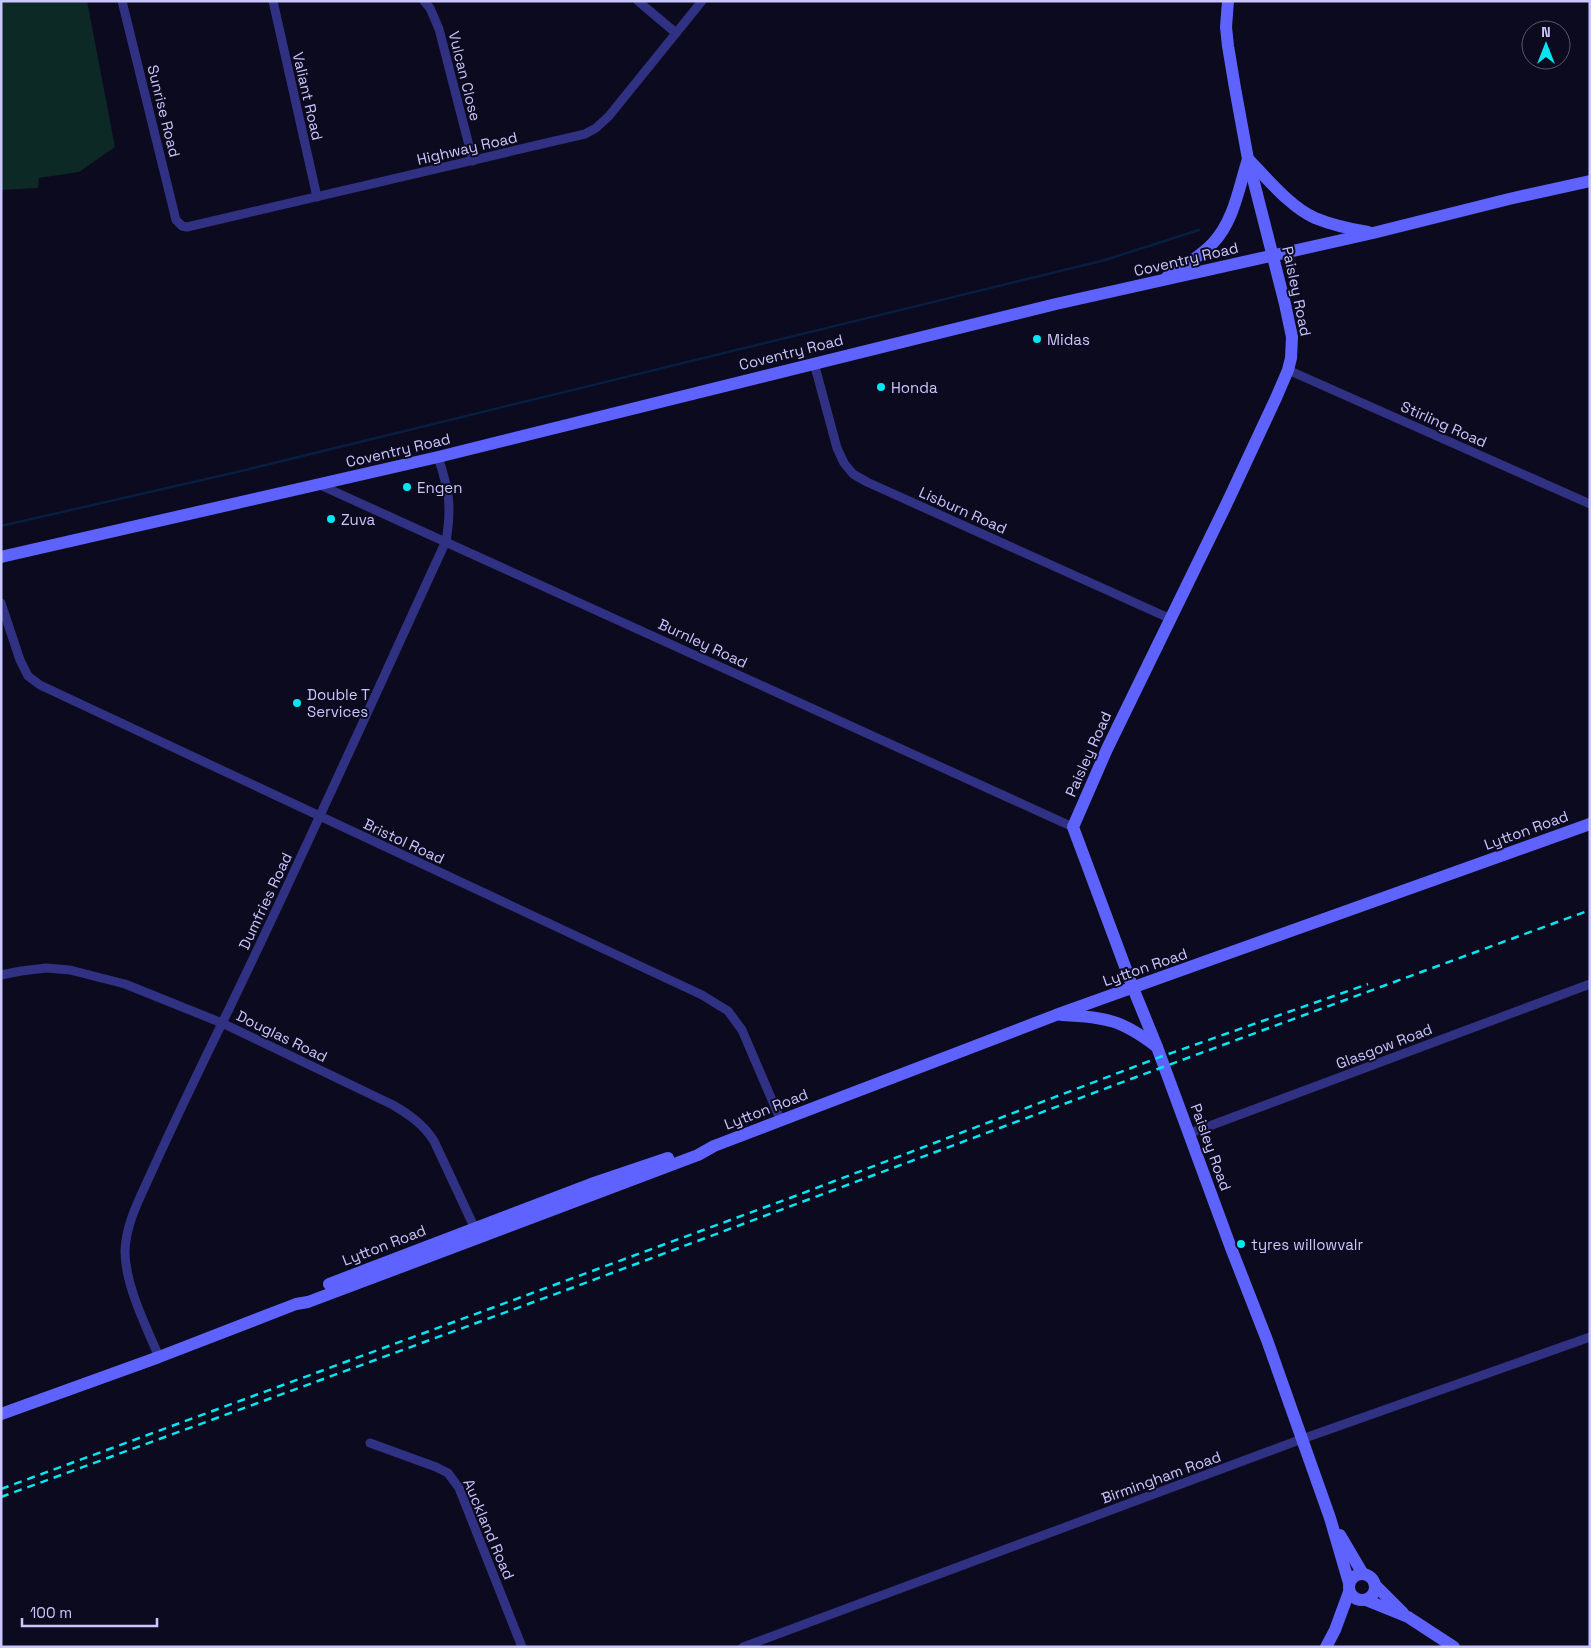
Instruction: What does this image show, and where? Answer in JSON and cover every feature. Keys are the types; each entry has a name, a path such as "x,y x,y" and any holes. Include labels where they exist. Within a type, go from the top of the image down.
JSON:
{"main road":[{"name":"Paisley Road","path":"1228,1 1226,27 1228,46 1248,159 1274,255 1292,337 1291,358 1288,370 1226,505 1107,749 1073,827 1267,1340 1330,1518 1349,1587"},
{"path":"1160,282 1214,243 1231,214 1248,159 1290,201 1313,217 1336,226 1373,233"},
{"name":"Coventry Road","path":"1,557 320,485 1056,304 1373,233 1590,181"},
{"name":"Lytton Road","path":"1,1414 159,1357 296,1304 308,1302 477,1232 698,1155 714,1146 1056,1015 1590,824"},
{"path":"1056,1015 1107,1019 1139,1034 1157,1047"},
{"name":"Paisley Road","path":"1330,1518 1363,1574"},
{"path":"1326,1647 1335,1630 1349,1587 1355,1576 1363,1574 1369,1577 1374,1585 1408,1617 1454,1647"},
{"path":"1335,1630 1374,1592 1374,1585"},
{"path":"1349,1587 1354,1598 1408,1617"}],"street":[{"name":"Sunrise Road","path":"122,1 176,220 182,226"},
{"name":"Valiant Road","path":"273,1 317,197"},
{"name":"Vulcan Close","path":"424,1 430,8 439,29 472,161"},
{"path":"638,1 676,33"},
{"name":"Highway Road","path":"182,226 191,226 472,161 576,136 596,128 609,116 702,1"},
{"name":"Lisburn Road","path":"814,363 837,448 844,463 853,474 1171,619"},
{"name":"Stirling Road","path":"1288,370 1590,504"},
{"name":"Dumfries Road","path":"159,1357 141,1314 130,1280 125,1251 129,1222 173,1124 280,904 446,541 450,520 450,505 448,489 438,457"},
{"name":"Burnley Road","path":"320,485 1073,827"},
{"name":"Bristol Road","path":"1,603 20,660 28,676 40,685 702,995 728,1011 742,1030 781,1121"},
{"name":"Douglas Road","path":"1,975 46,968 70,970 125,984 222,1023 393,1105 427,1130 477,1232"},
{"name":"Glasgow Road","path":"1188,1134 1590,984"},
{"name":"Birmingham Road","path":"743,1647 1302,1439 1590,1337"},
{"name":"Auckland Road","path":"370,1443 436,1467 448,1473 454,1480 459,1488 522,1647"}],"green space":[{"path":"1,1 87,1 115,147 79,172 39,178 38,188 1,190"}],"waterway":[{"path":"1,526 237,472 1105,260 1199,230"}],"railway":[{"path":"1,1497 561,1292 1590,910"},
{"path":"1,1489 790,1198 1160,1057 1368,984"}],"place":[{"name":"Midas","path":"1037,339"},
{"name":"Honda","path":"881,387"},
{"name":"Engen","path":"407,487"},
{"name":"Zuva","path":"331,519"},
{"name":"Double T Services","path":"297,703"},
{"name":"tyres willowvalr","path":"1241,1244"}]}
